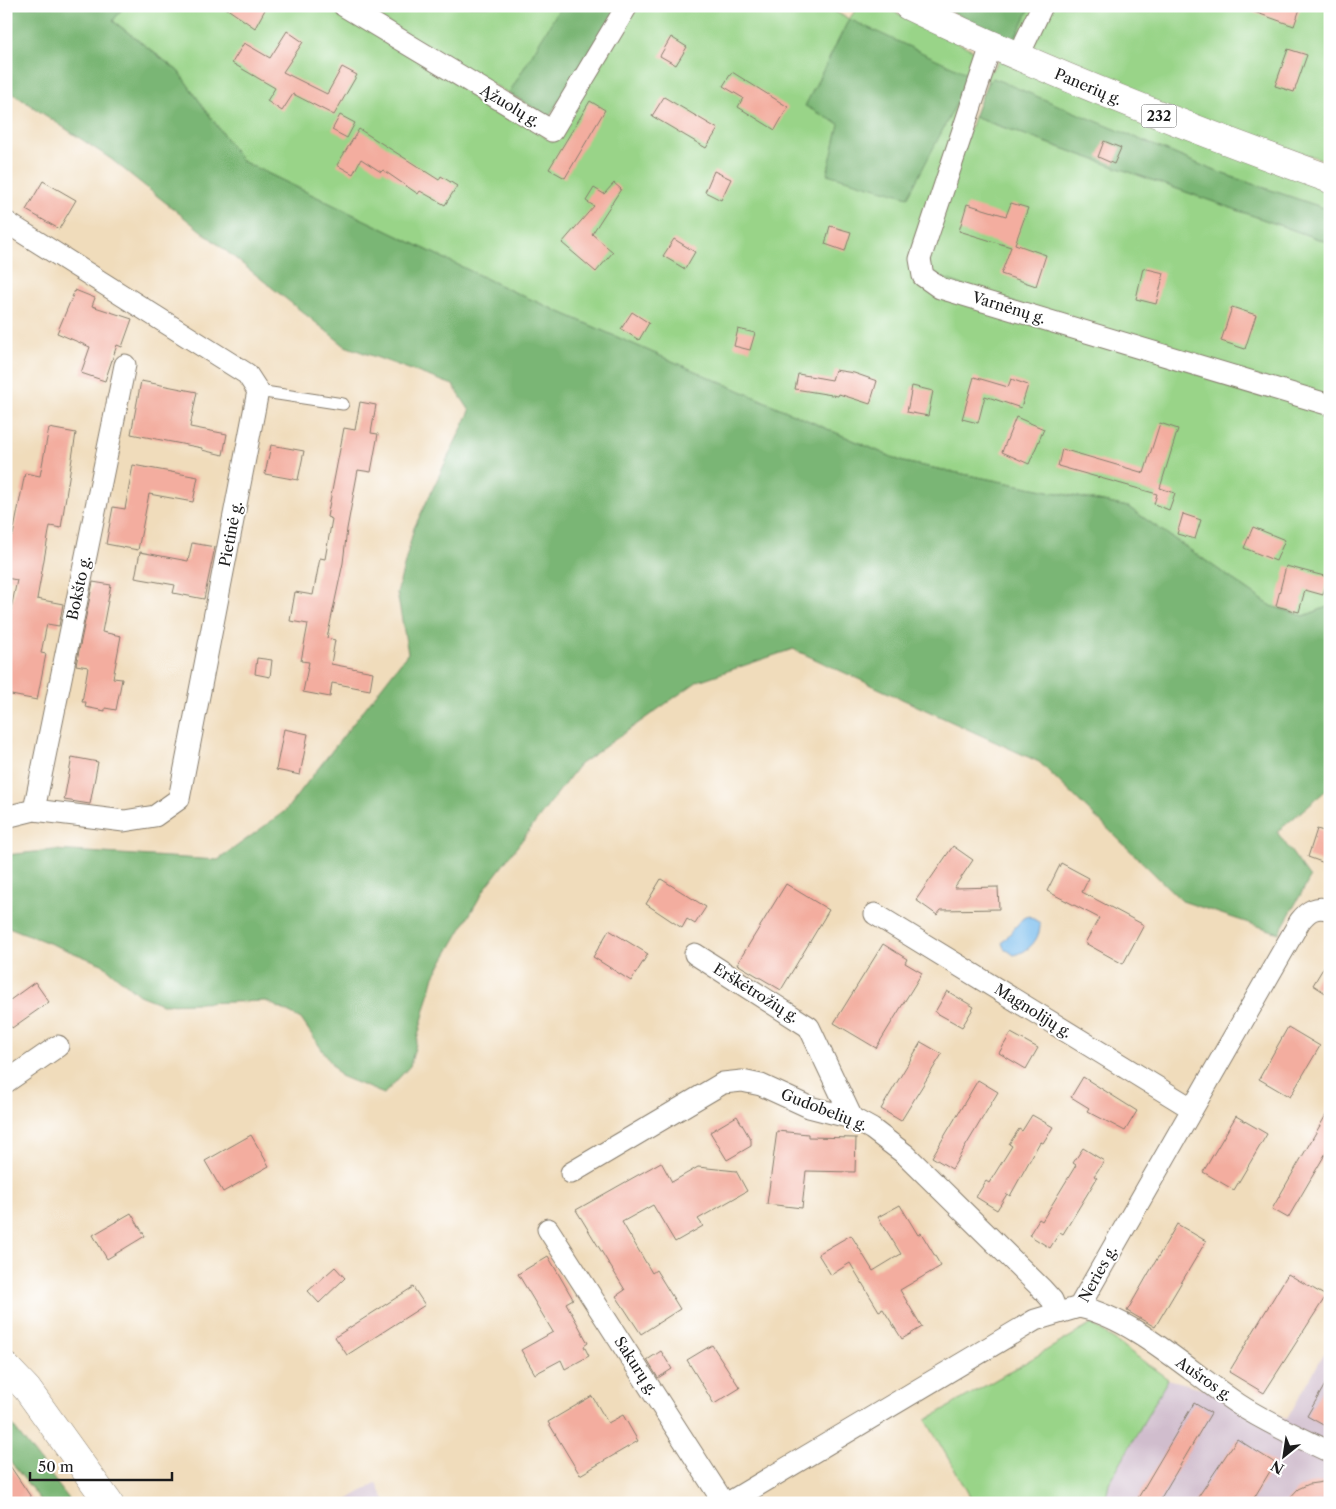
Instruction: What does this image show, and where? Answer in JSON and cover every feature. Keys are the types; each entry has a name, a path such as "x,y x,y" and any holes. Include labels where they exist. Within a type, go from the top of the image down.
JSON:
{"main road":[{"name":"Panerių g.","path":"908,6 991,46 1136,107 1330,178"},
{"path":"6,1367 33,1397 109,1503"}],"street":[{"name":"Ąžuolų g.","path":"344,6 552,131 627,6"},
{"path":"1018,57 1042,6"},
{"name":"Varnėnų g.","path":"991,46 920,260 923,276 940,288 1330,405"},
{"path":"6,222 247,374 258,391"},
{"name":"Bokšto g.","path":"34,810 125,365"},
{"name":"Pietinė g.","path":"6,817 34,810 124,821 156,816 179,800 258,391"},
{"name":"Neries g.","path":"728,1503 1035,1320 1079,1307 1190,1108 1300,921 1307,913 1316,908 1330,910"},
{"name":"Magnolijų g.","path":"875,914 1190,1108"},
{"name":"Erškėtrožių g.","path":"694,954 809,1027 852,1118"},
{"path":"6,1082 58,1046"},
{"name":"Gudobelių g.","path":"571,1173 723,1083 742,1081 761,1085 809,1107 852,1118 872,1129 906,1155 1042,1289 1052,1300 1057,1312"},
{"name":"Sakurų g.","path":"548,1228 724,1503"},
{"name":"Aušros g.","path":"1079,1307 1105,1314 1169,1354 1240,1405 1330,1452"}],"lane":[{"path":"258,391 343,404"}],"shaded area":[{"path":"1330,1343 1330,1503 1105,1503 1109,1484 1168,1379 1258,1403 1287,1419"},
{"path":"376,1483 387,1503 342,1503"}],"green space":[{"path":"6,6 124,6 113,21 178,71 242,161 514,292 903,462 1128,507 1271,606 1304,616 1330,606 1330,787 1277,832 1310,878 1279,933 1182,901 1039,762 793,649 698,681 579,765 484,890 434,976 410,1066 384,1094 340,1076 301,1019 266,1001 162,1004 139,995 102,964 6,926 6,855 54,850 218,860 285,811 408,653 397,593 414,528 470,411 453,385 345,346 111,159 6,89"},
{"path":"124,6 332,6 553,142 637,6 824,6 849,19 859,6 882,6 977,52 975,66 913,268 1330,411 1330,606 1304,616 1271,606 1128,507 903,462 514,292 242,161 178,71 112,20"},
{"path":"359,6 619,6 549,117"},
{"path":"561,6 619,6 549,117 509,93"},
{"path":"940,6 1330,6 1330,162 1176,112 1035,53"},
{"path":"940,6 1031,6 1013,42"},
{"path":"849,19 971,75 908,197 827,174 839,124 805,106"},
{"path":"1000,60 1330,190 1330,210 1220,173 993,79 987,83 987,75"},
{"path":"993,78 1220,173 1330,210 1330,243 974,117 987,83"},
{"path":"974,117 1330,243 1330,398 944,283 932,272 927,259"},
{"path":"1092,1324 1168,1379 1109,1483 1105,1503 974,1503 926,1420"},
{"path":"6,1417 72,1503 43,1503 6,1456"}],"water":[{"path":"1029,916 1040,923 1040,929 1036,939 1029,948 1014,955 1004,948 1002,943 1023,918"}],"building":[{"path":"223,6 267,6 255,28"},
{"path":"1244,6 1301,6 1294,26 1243,8"},
{"path":"287,31 303,42 283,72 327,94 342,67 357,75 334,115 293,94 282,111 267,101 275,88 232,63 244,43 270,58"},
{"path":"671,37 687,47 676,65 660,56"},
{"path":"1288,49 1307,55 1294,92 1275,86"},
{"path":"732,72 788,107 775,130 738,107 743,98 723,86"},
{"path":"664,97 718,129 706,148 652,116"},
{"path":"590,101 605,110 565,178 549,169"},
{"path":"340,115 355,123 347,138 332,130"},
{"path":"359,129 439,180 441,176 457,186 445,205 420,191 418,194 383,170 381,172 361,159 353,174 337,165"},
{"path":"1104,141 1121,148 1114,164 1098,157"},
{"path":"714,171 731,179 721,200 705,192"},
{"path":"43,181 76,200 59,229 26,210"},
{"path":"614,183 621,189 592,234 613,252 596,272 562,243 594,206 586,201 594,188 604,194"},
{"path":"1011,203 1028,208 1015,244 1046,255 1036,286 1001,274 1011,247 959,231 967,204 1006,216"},
{"path":"830,226 851,232 845,251 825,244"},
{"path":"674,239 695,252 685,269 663,256"},
{"path":"1143,268 1164,273 1156,304 1136,299"},
{"path":"75,290 95,298 92,306 132,319 122,347 117,345 105,381 81,373 90,347 57,333"},
{"path":"1232,307 1256,315 1245,349 1221,341"},
{"path":"632,312 649,323 639,340 621,329"},
{"path":"738,329 755,333 750,350 734,346"},
{"path":"835,370 854,373 877,381 870,404 839,394 838,396 795,389 798,374 832,380"},
{"path":"974,377 1008,387 1011,379 1028,385 1021,408 985,396 978,423 962,419"},
{"path":"141,381 197,392 190,427 227,434 223,455 202,450 202,448 131,434"},
{"path":"912,386 933,391 928,416 907,412"},
{"path":"360,402 376,405 371,433 378,434 371,472 358,470 343,563 327,638 335,640 331,664 373,672 370,690 332,683 330,697 303,692 309,662 301,661 308,624 290,621 295,592 313,595 320,558 325,559 332,519 327,517 344,428 355,430"},
{"path":"1016,417 1044,429 1029,464 1002,452"},
{"path":"1160,423 1178,429 1160,488 1175,493 1169,510 1154,504 1157,494 1058,466 1062,449 1144,473"},
{"path":"49,428 76,433 61,528 50,526 37,599 63,604 59,626 47,624 41,653 46,654 37,700 6,694 6,633 17,580 6,578 6,550 9,534 13,535 25,473 40,476"},
{"path":"271,445 304,451 298,480 265,474"},
{"path":"133,465 198,477 193,502 149,494 138,550 106,544 113,507 125,509"},
{"path":"1183,514 1201,520 1195,539 1177,534"},
{"path":"1253,527 1285,540 1276,561 1244,548"},
{"path":"192,543 215,547 204,599 173,593 175,585 135,578 140,552 188,561"},
{"path":"1286,566 1328,577 1323,595 1305,590 1299,612 1276,606"},
{"path":"93,582 111,585 102,632 121,636 113,678 122,679 116,710 105,708 105,711 85,707 86,702 82,702 88,667 76,665"},
{"path":"257,658 272,660 270,677 255,674"},
{"path":"284,729 308,734 300,775 276,770"},
{"path":"72,757 98,762 90,804 64,800"},
{"path":"1317,829 1330,833 1330,865 1308,857"},
{"path":"953,846 973,860 954,888 998,887 999,909 941,910 937,915 916,900"},
{"path":"1061,863 1089,878 1082,892 1144,925 1123,964 1085,943 1099,918 1047,891"},
{"path":"661,879 706,907 695,924 687,919 682,928 646,904"},
{"path":"786,884 829,910 781,990 737,964"},
{"path":"609,930 648,954 631,981 593,957"},
{"path":"883,944 907,959 905,963 922,973 876,1048 834,1023"},
{"path":"1330,957 1330,996 1313,985"},
{"path":"35,982 49,1002 12,1028 6,1020 6,1003"},
{"path":"947,991 974,1007 962,1027 935,1012"},
{"path":"1288,1027 1320,1046 1290,1097 1259,1079"},
{"path":"1011,1033 1038,1048 1026,1069 999,1053"},
{"path":"921,1042 942,1054 901,1121 881,1109"},
{"path":"1083,1077 1137,1111 1125,1131 1087,1111 1089,1108 1071,1097"},
{"path":"978,1080 998,1092 952,1169 932,1157"},
{"path":"1330,1108 1330,1146 1288,1218 1272,1209"},
{"path":"1032,1115 1053,1127 1043,1143 1040,1142 1010,1196 1007,1194 997,1210 976,1197 986,1181 989,1183 1012,1146 1009,1144 1019,1129 1022,1131"},
{"path":"737,1116 751,1140 751,1146 727,1160 710,1132"},
{"path":"1236,1116 1267,1134 1234,1190 1203,1172"},
{"path":"777,1131 808,1134 808,1137 856,1138 855,1172 806,1171 802,1208 767,1204"},
{"path":"251,1135 269,1166 223,1192 205,1161"},
{"path":"1083,1148 1104,1161 1094,1176 1097,1178 1063,1234 1060,1232 1050,1248 1029,1235 1039,1219 1042,1221 1076,1165 1073,1163"},
{"path":"661,1162 672,1182 698,1167 736,1171 747,1191 698,1219 703,1226 675,1242 653,1205 622,1222 652,1273 656,1270 680,1309 641,1334 616,1296 625,1290 576,1210"},
{"path":"900,1205 918,1235 921,1233 941,1266 900,1290 922,1327 902,1339 883,1309 879,1311 850,1263 831,1275 818,1254 851,1235 873,1271 901,1254 878,1217"},
{"path":"131,1213 145,1236 107,1259 93,1235"},
{"path":"1177,1224 1206,1241 1155,1327 1127,1311"},
{"path":"548,1256 573,1299 566,1303 588,1343 584,1346 589,1356 565,1369 561,1360 535,1374 521,1350 553,1332 518,1274"},
{"path":"335,1267 345,1278 319,1303 308,1291"},
{"path":"1288,1274 1326,1296 1264,1393 1229,1372"},
{"path":"413,1287 425,1305 347,1355 335,1337"},
{"path":"712,1345 740,1388 714,1404 687,1360"},
{"path":"661,1351 672,1369 658,1378 647,1360"},
{"path":"1330,1376 1330,1418 1325,1426 1307,1416"},
{"path":"592,1396 608,1423 623,1415 638,1441 580,1475 548,1422"},
{"path":"1194,1403 1211,1413 1158,1503 1135,1503"},
{"path":"1237,1439 1275,1463 1251,1503 1194,1503"},
{"path":"6,1460 35,1503 6,1503"},
{"path":"1323,1482 1330,1484 1330,1503 1320,1500 1311,1503 1285,1503 1298,1489 1309,1484"}]}
